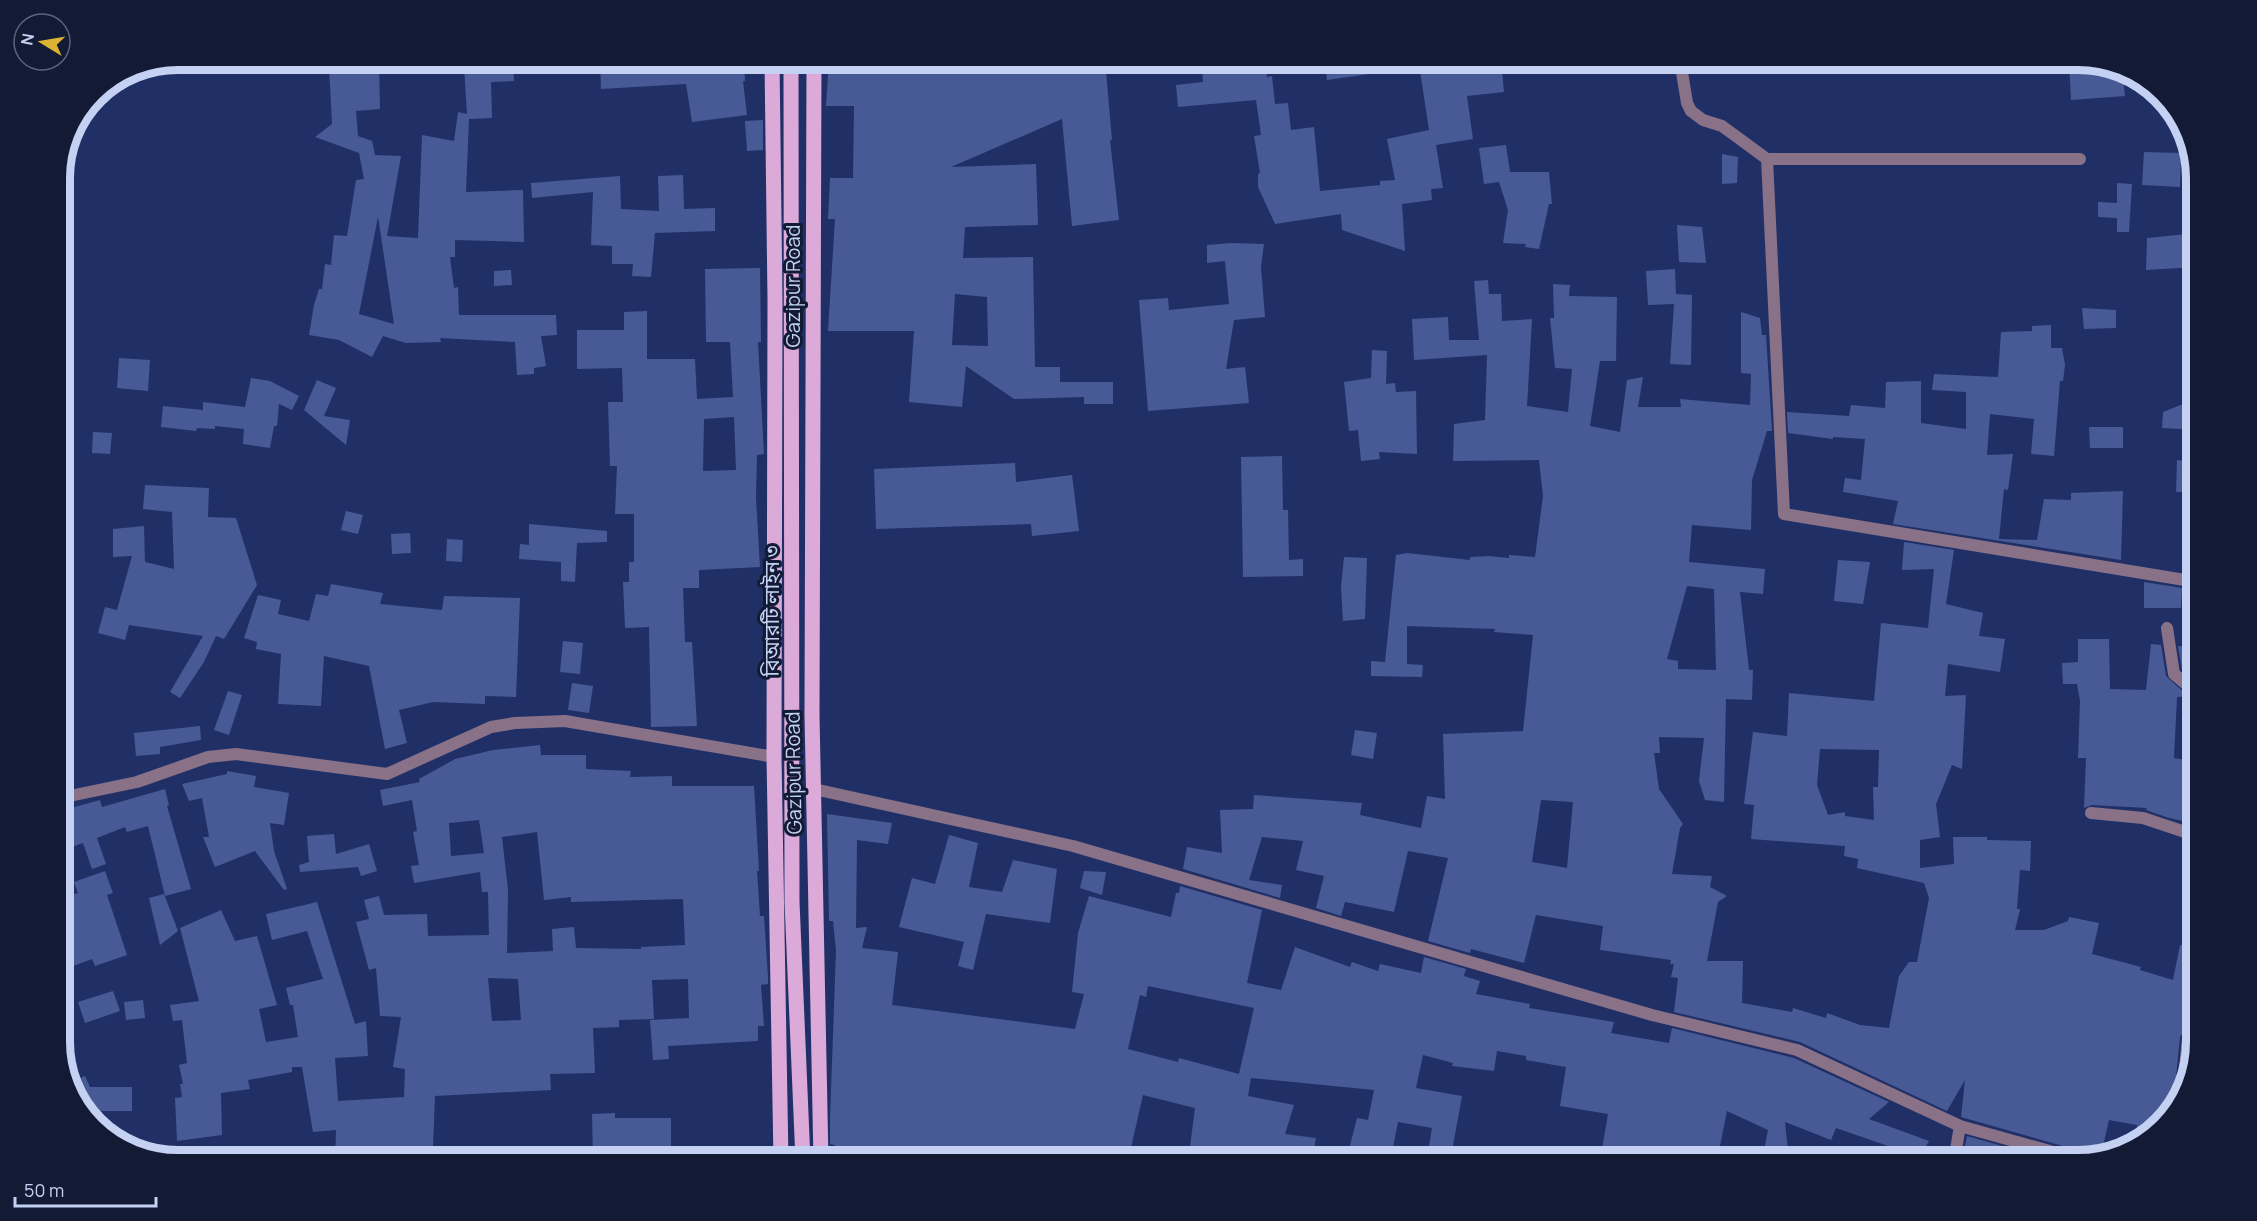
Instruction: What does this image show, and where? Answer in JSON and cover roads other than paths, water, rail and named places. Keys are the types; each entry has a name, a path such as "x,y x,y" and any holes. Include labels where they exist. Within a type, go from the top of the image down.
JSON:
{"main road":[{"name":"Gazipur Road","path":"772,70 775,300 774,757 781,1150"},
{"name":"বিআরটি লাইন ৩","path":"792,70 792,902 803,1150"},
{"name":"Gazipur Road","path":"814,70 812,715 822,1150"}],"street":[{"path":"1682,70 1687,103 1691,111 1703,120 1722,126 1767,159 2080,159"},
{"path":"1767,159 1785,514 2186,580"},
{"path":"2168,628 2174,674 2186,684"},
{"path":"71,796 137,782 208,757 236,754 387,774 491,727 514,723 565,721 774,757"},
{"path":"814,789 1073,846 1652,1015 1797,1050 1960,1126 2046,1150"},
{"path":"2091,813 2143,818 2186,832"},
{"path":"1956,1150 1960,1126"}]}
